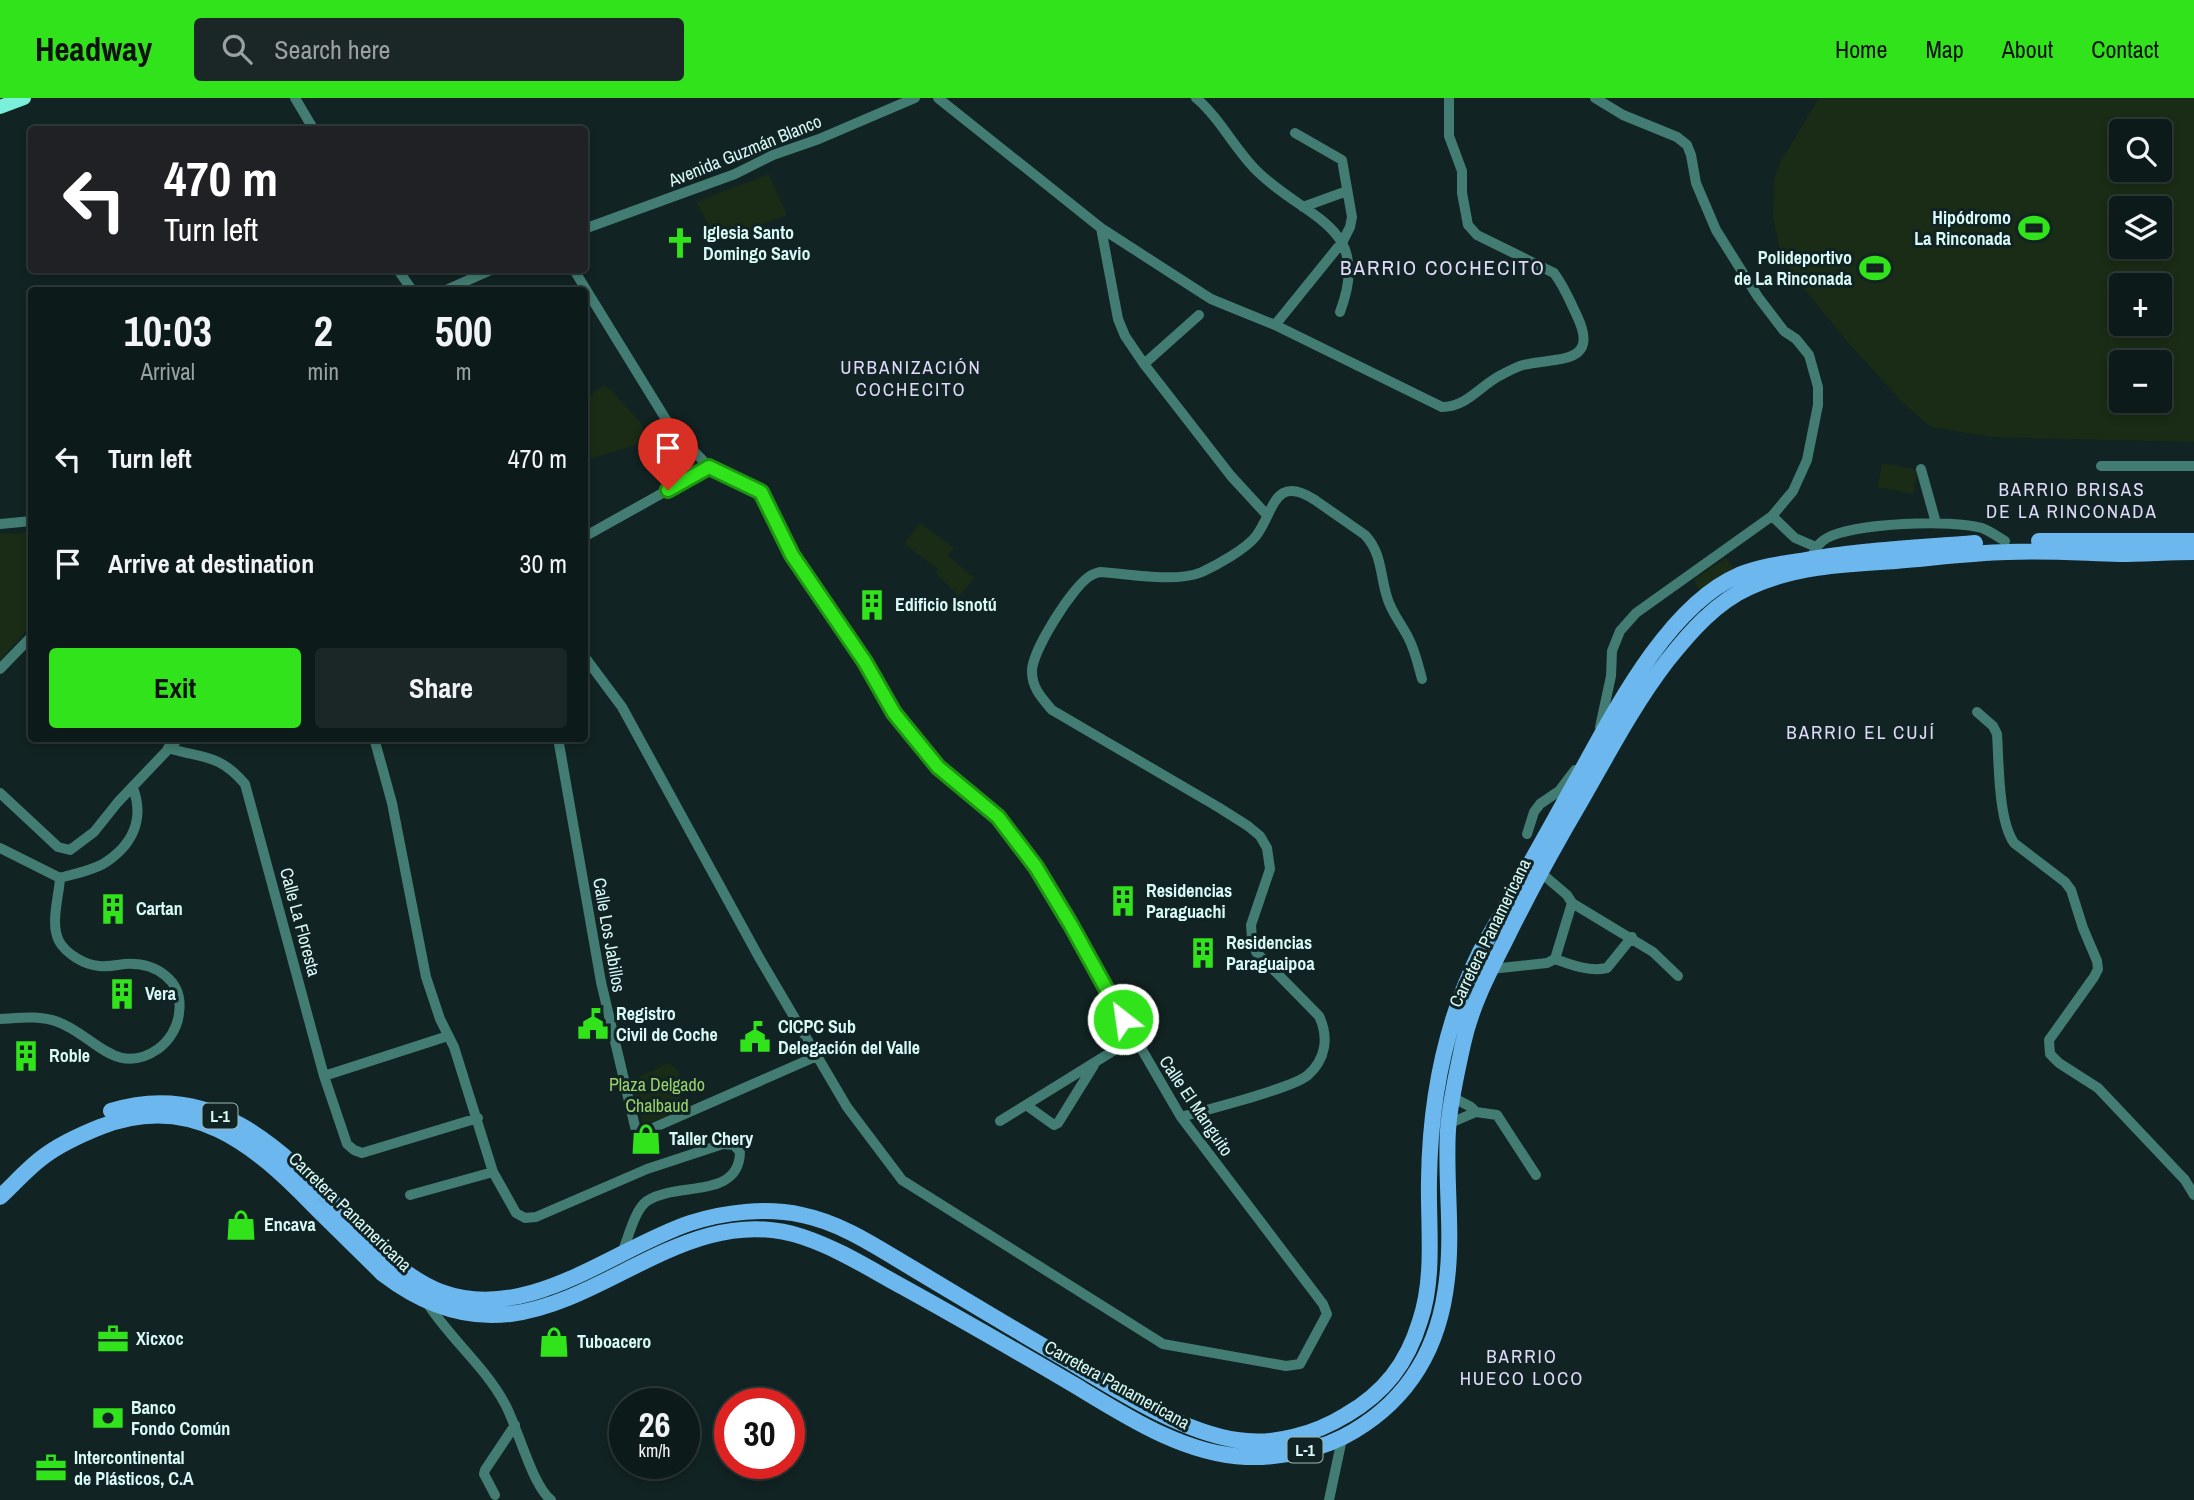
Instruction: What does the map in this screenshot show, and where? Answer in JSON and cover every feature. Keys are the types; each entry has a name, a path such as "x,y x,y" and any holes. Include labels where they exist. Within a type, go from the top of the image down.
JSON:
{"main road":[{"path":"0,107 24,98"},
{"name":"Carretera Panamericana","path":"0,1185 39,1148 90,1120 132,1105 152,1102 178,1104 234,1121 275,1147 410,1276 457,1297 484,1298 524,1294 574,1278 692,1222 753,1210 799,1214 852,1233 1111,1386 1175,1419 1211,1434 1241,1441 1280,1439 1305,1434 1336,1422 1366,1404 1388,1383 1418,1329 1423,1315 1428,1278 1430,1157 1442,1055 1466,980 1563,794 1639,673 1675,626 1696,604 1721,583 1745,573 1814,553 1851,553 2005,541 2194,541"},
{"name":"Carretera Panamericana","path":"0,1197 42,1158 90,1131 130,1117 148,1114 178,1116 225,1132 263,1157 398,1286 446,1310 487,1316 526,1312 578,1295 661,1254 710,1235 743,1229 785,1232 850,1257 1159,1433 1193,1447 1238,1457 1294,1453 1342,1438 1372,1421 1401,1395 1423,1359 1437,1327 1445,1296 1448,1263 1448,1124 1470,1016 1540,872 1650,685 1699,625 1742,590 1771,578 1837,565 2010,552 2194,552"}],"street":[{"path":"295,98 312,126"},
{"name":"Avenida Guzmán Blanco","path":"588,228 735,174 773,155 915,98"},
{"path":"938,98 1101,228 1211,299 1275,325 1442,407 1462,403 1500,375 1522,365 1570,358 1582,348 1585,339 1584,329 1554,273 1477,235 1468,225 1461,171 1449,136 1449,98"},
{"path":"1196,98 1225,128 1256,170 1327,225 1343,241 1350,272 1340,312"},
{"path":"1527,834 1534,811 1540,804 1563,794 1591,749 1604,717 1612,651 1620,631 1636,613 1772,516 1793,491 1807,460 1818,405 1818,387 1809,355 1796,339 1784,331 1758,297 1716,230 1696,183 1687,145 1677,136 1623,115 1595,98"},
{"path":"1275,325 1343,241 1352,222 1340,158 1295,132"},
{"path":"1303,207 1347,191"},
{"path":"1101,228 1118,319 1125,336 1143,364 1231,476 1266,514"},
{"path":"453,287 484,273"},
{"name":"Calle El Manguito","path":"588,293 670,426 709,467 761,492 792,555 865,662 894,713 938,767 998,817 1036,867 1181,1117 1323,1304 1327,1314 1303,1360 1300,1364 1286,1366 1163,1344 902,1180 847,1107 817,1056"},
{"path":"1143,364 1199,315"},
{"path":"2101,466 2194,466"},
{"path":"588,535 709,467"},
{"path":"1921,469 1936,523"},
{"path":"1181,1117 1307,1076 1322,1056 1325,1029 1320,1016 1256,952 1251,925 1270,869 1267,849 1260,836 1248,826 1052,710 1035,689 1031,670 1039,644 1075,592 1090,576 1100,572 1185,577 1202,571 1249,544 1257,535 1266,514 1282,494 1299,491 1365,535 1376,550 1387,598 1409,638 1422,679"},
{"path":"1772,516 1814,553 1827,538 1857,528 1936,523 1982,528 2005,541"},
{"path":"0,524 28,521"},
{"path":"0,669 28,640"},
{"path":"588,667 622,707 760,959 817,1056"},
{"path":"1977,712 1993,726 1997,734 2004,819 2010,837 2014,843 2065,882 2071,890 2097,961 2098,969 2094,977 2049,1040 2050,1054 2059,1063 2098,1088 2185,1180 2194,1195"},
{"path":"0,793 58,847 70,850 94,832 174,742"},
{"path":"375,742 391,803 426,977 454,1047 493,1172 516,1213 525,1218 536,1217 647,1169 723,1144 734,1145 740,1152 740,1165 732,1177 715,1185 689,1188 647,1201 635,1215 621,1255"},
{"name":"Calle Los Jabillos","path":"559,742 601,982 637,1135 817,1056"},
{"name":"Calle La Floresta","path":"168,748 218,760 234,771 245,784 324,1076 342,1134 354,1150 362,1153 478,1118"},
{"path":"0,848 61,878 103,863 132,834 139,811 133,788"},
{"path":"1540,872 1567,895 1572,903 1632,937 1653,952 1678,976"},
{"path":"0,1019 31,1017 52,1021 74,1030 108,1054 131,1059 152,1053 162,1045 176,1026 179,1015 177,993 172,981 164,973 141,965 103,967 85,963 60,942 55,917 61,878"},
{"path":"1555,959 1572,903"},
{"path":"1491,969 1547,963 1555,959 1589,969 1607,968 1632,937"},
{"path":"324,1076 448,1036"},
{"path":"1000,1121 1134,1038"},
{"path":"1026,1105 1049,1124 1058,1123 1096,1062"},
{"path":"1452,1097 1476,1112"},
{"path":"1448,1124 1476,1112 1497,1115 1536,1175"},
{"path":"410,1195 493,1172"},
{"path":"426,1301 503,1400 516,1425 539,1485 548,1499"},
{"path":"495,1495 484,1474 485,1470 516,1425"},
{"path":"1329,1500 1342,1438"}],"green space":[{"name":"Polideportivo de La Rinconada","path":"1819,98 2194,98 2194,442 1991,437 1931,427 1904,404 1851,346 1791,273 1780,251 1773,218 1774,179 1781,161"},
{"path":"769,174 787,215 718,241 696,202"},
{"path":"604,386 610,389 642,424 644,435 636,445 589,459 588,399"},
{"path":"1882,463 1918,470 1913,494 1878,487"},
{"path":"920,523 954,548 948,556 974,578 959,596 935,573 938,569 904,544"},
{"path":"28,532 28,628 0,661 0,533"},
{"path":"1726,558 1734,569 1700,591 1693,580"},
{"name":"Plaza Delgado Chalbaud","path":"669,1063 679,1071 681,1111 643,1125 630,1081"}],"place":[{"name":"Hipódromo La Rinconada","path":"2034,228"},
{"name":"Iglesia Santo Domingo Savio","path":"680,243"},
{"name":"Polideportivo de La Rinconada","path":"1875,268"},
{"name":"Edificio Isnotú","path":"872,605"},
{"name":"Residencias Paraguachi","path":"1123,901"},
{"name":"Cartan","path":"113,909"},
{"name":"Residencias Paraguaipoa","path":"1203,953"},
{"name":"Vera","path":"122,994"},
{"name":"Registro Civil de Coche","path":"593,1024"},
{"name":"CICPC Sub Delegación del Valle","path":"755,1037"},
{"name":"Roble","path":"26,1056"},
{"name":"Taller Chery","path":"646,1139"},
{"name":"Encava","path":"241,1225"},
{"name":"Xicxoc","path":"113,1339"},
{"name":"Tuboacero","path":"554,1342"},
{"name":"Banco Fondo Común","path":"108,1418"},
{"name":"Intercontinental de Plásticos, C.A","path":"51,1468"}],"district":[{"name":"BARRIO COCHECITO","path":"1443,268"},
{"name":"URBANIZACIÓN COCHECITO","path":"911,378"},
{"name":"BARRIO BRISAS DE LA RINCONADA","path":"2072,500"},
{"name":"BARRIO EL CUJÍ","path":"1861,732"},
{"name":"BARRIO HUECO LOCO","path":"1522,1367"}],"route":[{"path":"668,490 709,467 761,492 792,555 865,662 894,713 938,767 998,817 1036,867 1123,1019"}]}
